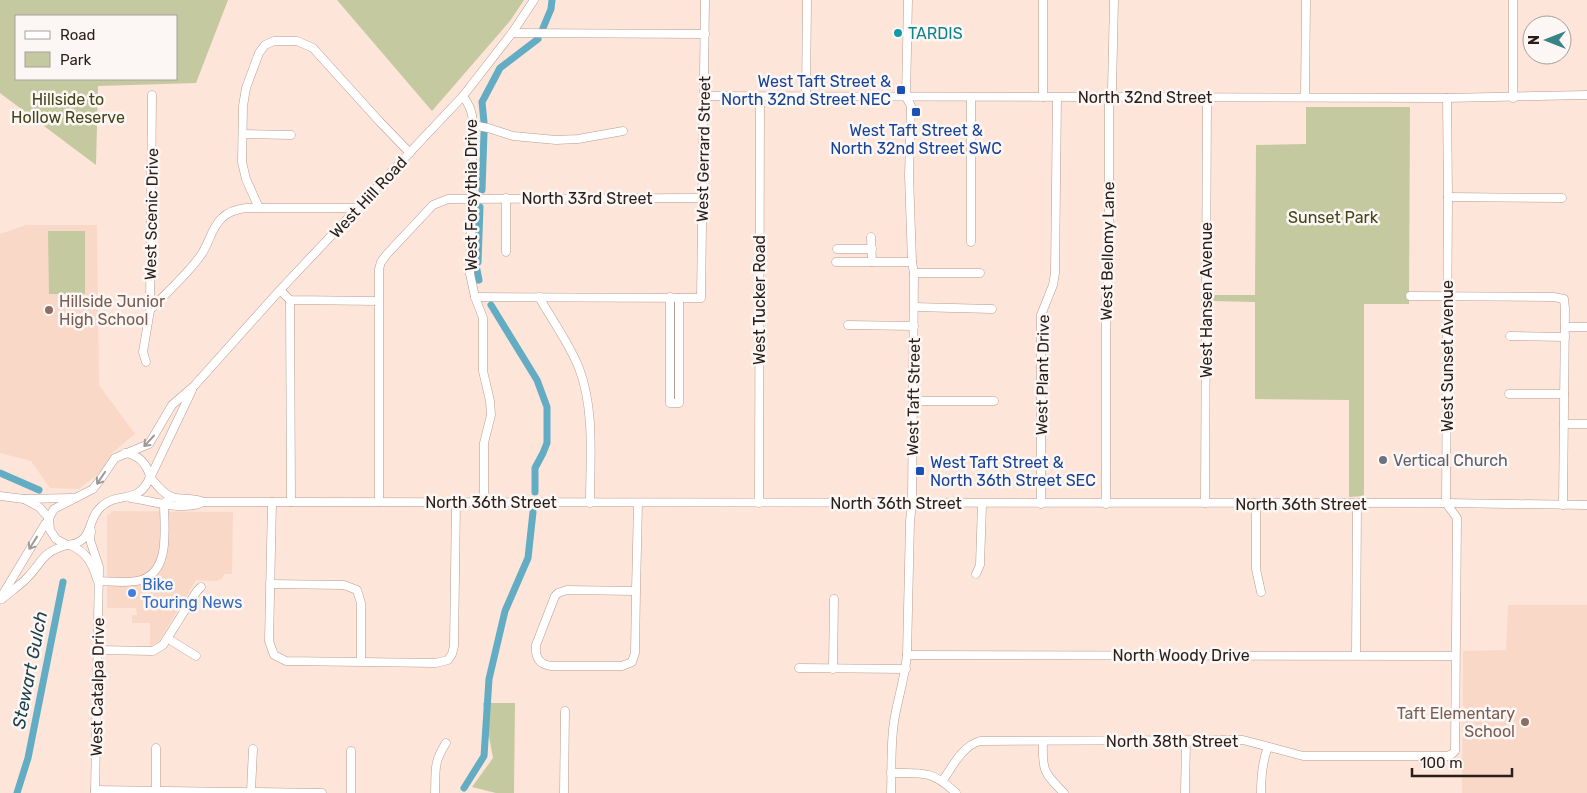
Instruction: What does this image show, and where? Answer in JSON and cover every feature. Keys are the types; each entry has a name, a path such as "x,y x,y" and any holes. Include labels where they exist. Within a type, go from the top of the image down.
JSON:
{"street":[{"name":"West Hill Road","path":"125,453 149,444 172,405 194,386 280,290 463,96 512,33 534,0"},
{"name":"West Gerrard Street","path":"679,298 701,298 705,0"},
{"path":"806,97 807,0"},
{"name":"West Taft Street","path":"891,793 892,744 895,716 906,669 912,503 914,272 912,262 910,175 911,106 906,97 908,0"},
{"path":"1043,0 1043,98"},
{"name":"West Bellomy Lane","path":"1106,504 1106,298 1109,274 1108,98 1112,90 1114,0"},
{"path":"1305,97 1306,0"},
{"path":"1512,98 1513,0"},
{"path":"512,33 705,34"},
{"path":"259,208 246,179 242,162 243,106 246,88 259,53 265,45 274,41 297,41 313,48 410,153"},
{"name":"West Scenic Drive","path":"146,362 143,352 150,310 152,95"},
{"name":"North 32nd Street","path":"704,96 1512,98 1587,95"},
{"name":"West Forsythia Drive","path":"463,96 473,113 473,182 469,264 475,297 483,318 483,371 490,401 491,415 483,452 484,502"},
{"name":"West Tucker Road","path":"759,503 760,97"},
{"name":"West Hansen Avenue","path":"1205,503 1207,97"},
{"path":"971,98 971,242"},
{"name":"West Plant Drive","path":"1041,504 1041,316 1056,273 1057,98"},
{"name":"West Sunset Avenue","path":"1447,98 1446,503 1457,518 1455,751 1447,756"},
{"path":"473,125 513,136 556,140 578,139 623,131"},
{"path":"242,134 291,134"},
{"path":"1448,197 1562,198"},
{"name":"North 33rd Street","path":"379,502 379,269 381,262 387,254 434,205 448,199 471,198 702,198"},
{"path":"506,198 506,252"},
{"path":"150,310 200,256 220,219 236,208 358,208"},
{"path":"871,238 872,262"},
{"path":"837,249 872,249"},
{"path":"836,262 912,262"},
{"path":"914,272 980,273"},
{"path":"280,290 290,300 291,502"},
{"path":"1410,296 1554,297 1564,299 1563,505"},
{"path":"475,297 679,298 679,403 670,403 670,298"},
{"path":"539,297 569,348 578,368 587,397 591,432 590,502"},
{"path":"290,300 378,300"},
{"path":"914,307 992,309"},
{"path":"848,325 914,326"},
{"path":"1565,327 1587,327"},
{"path":"1510,336 1565,337"},
{"name":"West Hill Road","path":"128,497 145,489 194,386"},
{"path":"1509,394 1564,394"},
{"path":"913,401 994,401"},
{"path":"1564,424 1587,424"},
{"path":"0,599 54,509 93,489 115,458 125,453 132,454 141,459 151,477 164,492 172,497 164,503 163,557 156,572 141,580 98,581"},
{"path":"0,496 24,499 74,498"},
{"path":"0,599 27,578 50,551 83,540 91,527 94,515 102,506 110,501 128,497"},
{"name":"North 36th Street","path":"128,497 195,506 204,502 1446,503 1587,505"},
{"name":"North 36th Street","path":"172,497 196,498 204,502"},
{"path":"24,499 39,507 49,519"},
{"path":"272,502 269,642 270,649 274,655 286,661 436,663 448,660 454,646 456,502"},
{"path":"636,591 567,590 558,593 552,601 536,645 535,653 537,659 543,664 551,666 622,666 632,662 635,653 638,503"},
{"path":"976,574 980,565 982,504"},
{"path":"1256,504 1256,569 1261,592"},
{"path":"1356,655 1357,504"},
{"name":"West Catalpa Drive","path":"49,519 53,535 60,542 85,554 94,568 98,581"},
{"name":"West Catalpa Drive","path":"91,527 90,540 99,567 95,791"},
{"path":"270,584 344,585 357,590 361,603 361,661"},
{"path":"97,650 153,651 163,645 201,587"},
{"path":"833,669 834,599"},
{"path":"167,638 196,656"},
{"name":"North Woody Drive","path":"907,655 1455,656"},
{"path":"799,668 906,669"},
{"path":"564,793 565,711"},
{"name":"North 38th Street","path":"943,780 962,752 973,743 980,741 1243,740 1303,756 1447,756"},
{"path":"1185,793 1186,741"},
{"path":"1043,742 1044,769 1047,775 1064,793"},
{"path":"436,793 436,764 438,755 446,743"},
{"path":"1261,793 1262,768 1268,747"},
{"path":"156,748 156,791"},
{"path":"251,791 253,749"},
{"path":"350,793 351,752"},
{"path":"891,773 926,773 943,780 956,793"},
{"path":"95,791 322,793"}],"shaded area":[{"name":"Hillside Junior High School","path":"26,225 97,225 99,385 135,434 113,452 103,470 79,489 50,488 31,461 0,453 0,234"},
{"path":"113,511 233,512 232,574 224,574 222,579 216,581 196,580 158,643 150,646 150,623 132,623 132,615 137,615 136,608 107,608 107,516"},
{"name":"Taft Elementary School","path":"1508,605 1587,605 1587,793 1462,793 1463,651 1506,650"}],"green space":[{"name":"Hillside to Hollow Reserve","path":"0,0 228,0 196,83 98,86 96,165 0,93"},
{"path":"337,0 524,0 510,21 432,111"},
{"name":"Sunset Park","path":"1306,107 1410,107 1409,304 1364,304 1364,496 1349,497 1349,400 1255,399 1255,302 1211,301 1211,295 1255,295 1256,145 1306,144"},
{"path":"48,231 85,231 85,294 49,294"},
{"path":"483,703 515,703 514,793 496,793 472,787 493,758"}],"waterway":[{"path":"543,28 551,9 552,0"},
{"path":"484,122 482,102 500,68 538,39"},
{"path":"482,190 484,133"},
{"path":"478,262 480,207"},
{"path":"477,270 479,280"},
{"path":"491,305 537,380 547,407 547,443 535,468 535,492"},
{"name":"Stewart Gulch","path":"0,473 39,490"},
{"path":"464,788 484,756 489,679 505,611 528,558 533,512"},
{"name":"Stewart Gulch","path":"17,793 28,758 63,582"}],"place":[{"name":"TARDIS","path":"898,33"},
{"name":"West Taft Street & North 32nd Street NEC","path":"901,90"},
{"name":"West Taft Street & North 32nd Street SWC","path":"916,112"},
{"name":"Hillside Junior High School","path":"49,310"},
{"name":"Vertical Church","path":"1383,460"},
{"name":"West Taft Street & North 36th Street SEC","path":"920,471"},
{"name":"Bike Touring News","path":"132,593"},
{"name":"Taft Elementary School","path":"1525,722"}]}
